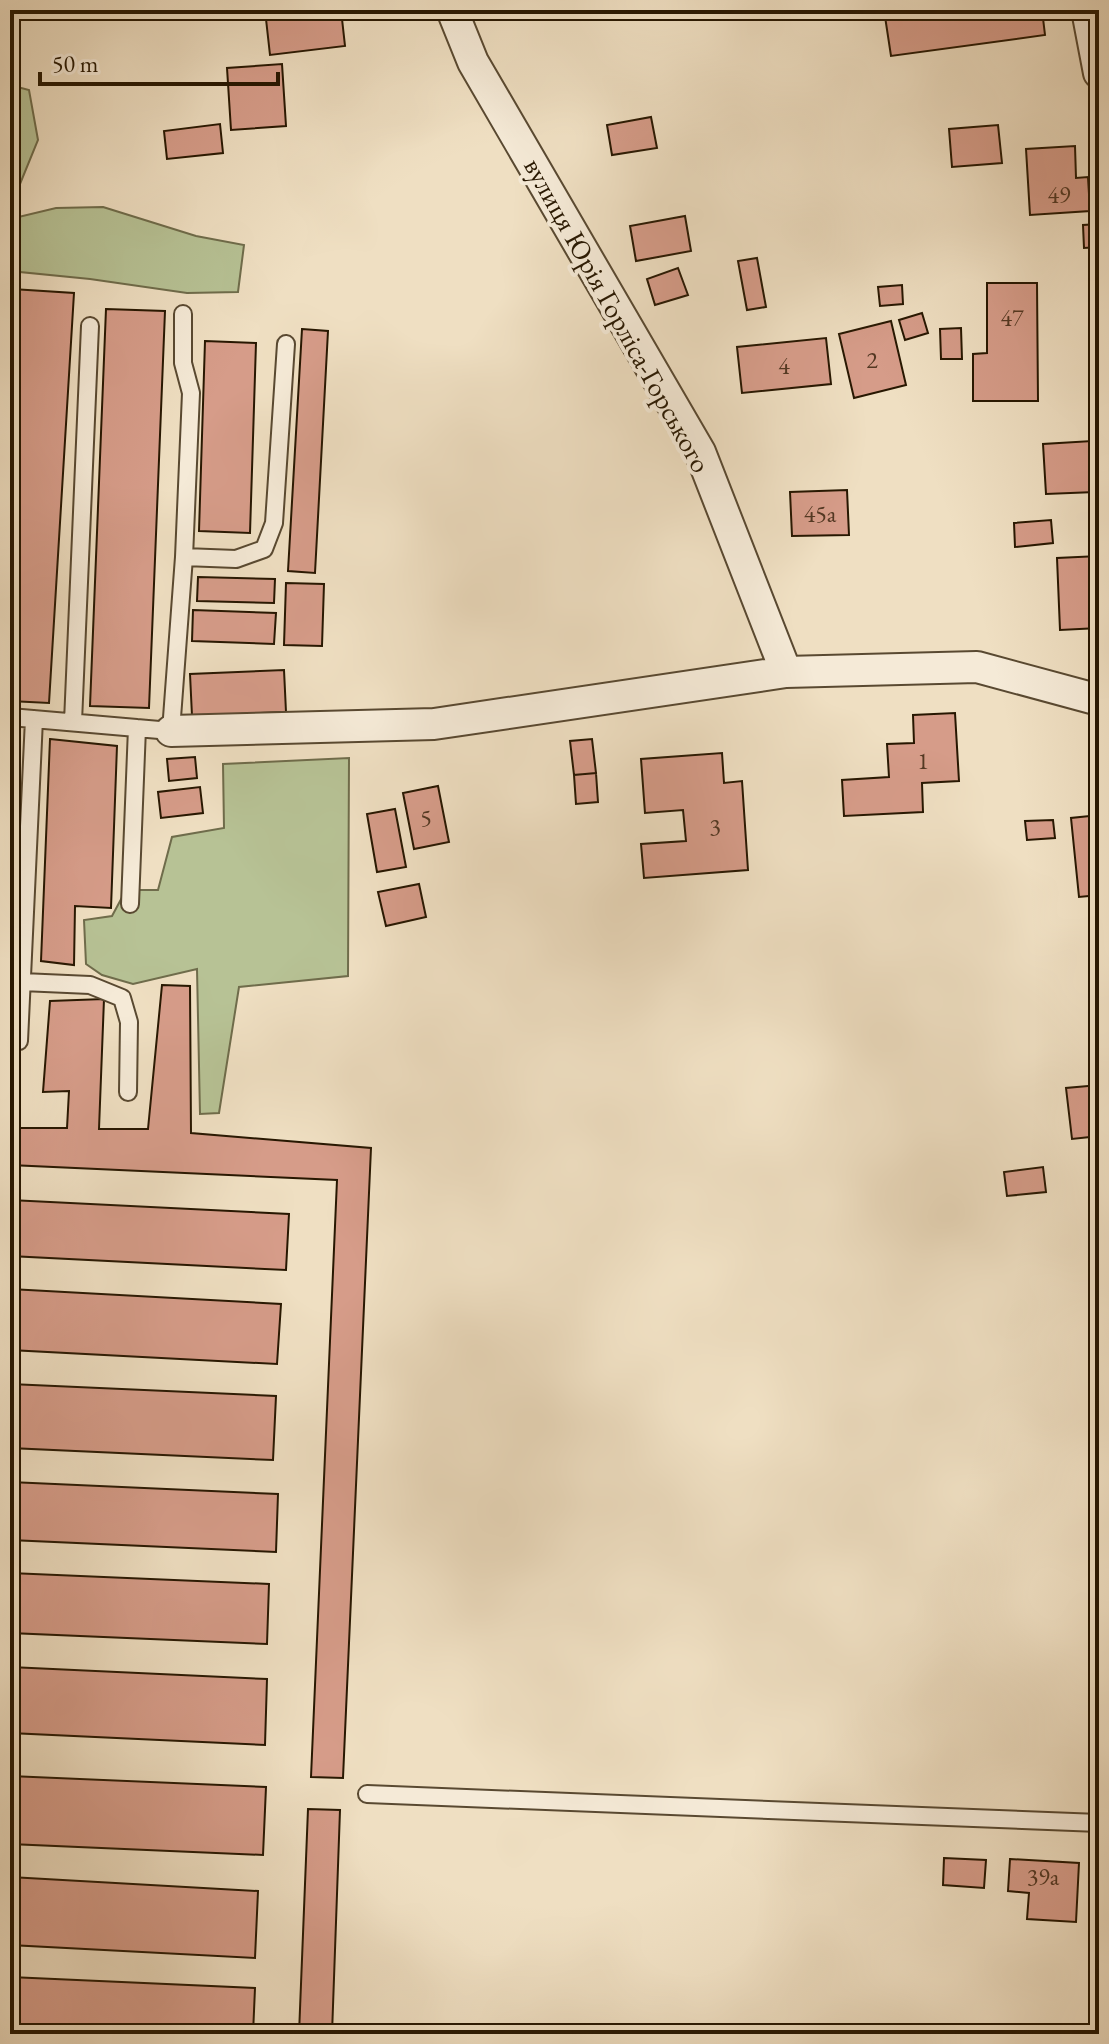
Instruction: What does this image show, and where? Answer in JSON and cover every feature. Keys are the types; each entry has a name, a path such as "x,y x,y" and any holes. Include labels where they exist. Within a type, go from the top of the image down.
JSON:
{"street":[{"name":"вулиця Юрія Горліса-Горського","path":"452,10 473,62 700,452 786,672"},
{"path":"1087,10 1099,73"},
{"path":"171,731 434,724 786,672 977,667 1099,700"}],"lane":[{"path":"10,717 171,731 184,557 191,393 183,363 183,314"},
{"path":"73,722 90,326"},
{"path":"184,557 236,559 264,549 274,523 286,344"},
{"path":"19,1041 34,719"},
{"path":"130,904 137,728"},
{"path":"22,982 90,985 122,998 129,1022 128,1092"},
{"path":"367,1794 1099,1823"}],"green space":[{"path":"10,85 29,90 38,140 20,184 10,185"},
{"path":"103,207 196,236 244,245 238,292 187,293 10,271 10,219 56,208"},
{"path":"349,758 348,976 239,987 219,1113 200,1114 197,969 133,984 102,975 86,964 84,920 112,916 126,890 158,890 172,837 224,828 223,764"}],"building":[{"path":"139,10 156,10 157,18 140,20"},
{"path":"265,10 341,10 345,46 270,55"},
{"path":"884,10 1042,10 1045,35 891,56"},
{"path":"282,64 286,126 231,130 227,68"},
{"path":"651,117 657,148 612,155 607,125"},
{"path":"220,124 223,153 167,159 164,131"},
{"path":"998,125 1002,163 952,167 949,129"},
{"path":"1075,146 1076,178 1088,177 1090,211 1030,215 1026,149"},
{"path":"685,216 691,251 636,261 630,226"},
{"path":"1099,224 1099,247 1084,248 1083,225"},
{"path":"757,258 766,307 747,310 738,261"},
{"path":"678,268 688,295 655,305 647,279"},
{"path":"987,283 1037,283 1038,401 973,401 973,354 987,353"},
{"path":"902,285 903,304 880,306 878,287"},
{"path":"12,289 74,293 49,703 10,701"},
{"path":"106,309 165,311 149,708 90,706"},
{"path":"922,313 928,333 905,340 899,320"},
{"path":"891,321 906,385 854,398 839,334"},
{"path":"961,328 962,359 941,359 940,329"},
{"path":"302,329 328,331 315,573 288,571"},
{"path":"826,338 831,384 742,393 737,347"},
{"path":"205,341 256,343 250,533 199,531"},
{"path":"1092,441 1095,492 1046,494 1043,444"},
{"path":"847,490 849,535 792,536 790,492"},
{"path":"1051,520 1053,543 1015,547 1014,523"},
{"path":"1099,556 1099,628 1060,630 1057,558"},
{"path":"198,577 275,579 274,603 197,601"},
{"path":"286,583 324,584 322,646 284,645"},
{"path":"193,610 276,613 274,644 192,641"},
{"path":"284,670 286,712 192,716 190,674"},
{"path":"955,713 959,781 922,783 923,812 844,816 842,780 889,777 887,744 914,743 913,715"},
{"path":"50,739 117,746 111,908 75,906 74,965 41,961"},
{"path":"592,739 596,773 574,775 570,741"},
{"path":"10,740 14,740 10,815"},
{"path":"722,753 724,783 742,781 748,870 644,878 641,844 686,841 683,810 645,813 641,759"},
{"path":"195,757 197,778 169,781 167,759"},
{"path":"596,773 598,802 576,804 574,775"},
{"path":"438,786 449,842 414,849 403,793"},
{"path":"200,787 203,813 161,818 158,792"},
{"path":"395,809 406,867 377,872 367,814"},
{"path":"1099,815 1099,895 1079,897 1071,818"},
{"path":"1053,820 1055,838 1027,840 1025,821"},
{"path":"419,884 426,917 386,926 378,892"},
{"path":"162,985 190,986 191,1133 371,1148 343,1778 311,1777 337,1180 10,1165 10,1128 67,1128 69,1091 43,1092 50,1001 104,999 99,1129 148,1129"},
{"path":"1099,1085 1099,1136 1072,1139 1066,1088"},
{"path":"1043,1167 1046,1192 1007,1196 1004,1172"},
{"path":"10,1200 289,1214 286,1270 10,1256"},
{"path":"10,1289 281,1304 277,1364 10,1350"},
{"path":"10,1384 276,1396 273,1460 10,1448"},
{"path":"10,1482 278,1494 276,1552 10,1540"},
{"path":"10,1573 269,1584 267,1644 10,1633"},
{"path":"10,1667 267,1679 265,1745 10,1733"},
{"path":"10,1776 266,1787 263,1855 10,1844"},
{"path":"308,1809 340,1810 332,2034 299,2034"},
{"path":"944,1858 986,1860 984,1888 943,1885"},
{"path":"1010,1859 1079,1863 1076,1922 1027,1919 1029,1893 1008,1891"},
{"path":"10,1877 258,1891 255,1958 10,1945"},
{"path":"10,1977 255,1988 253,2034 10,2034"}]}
